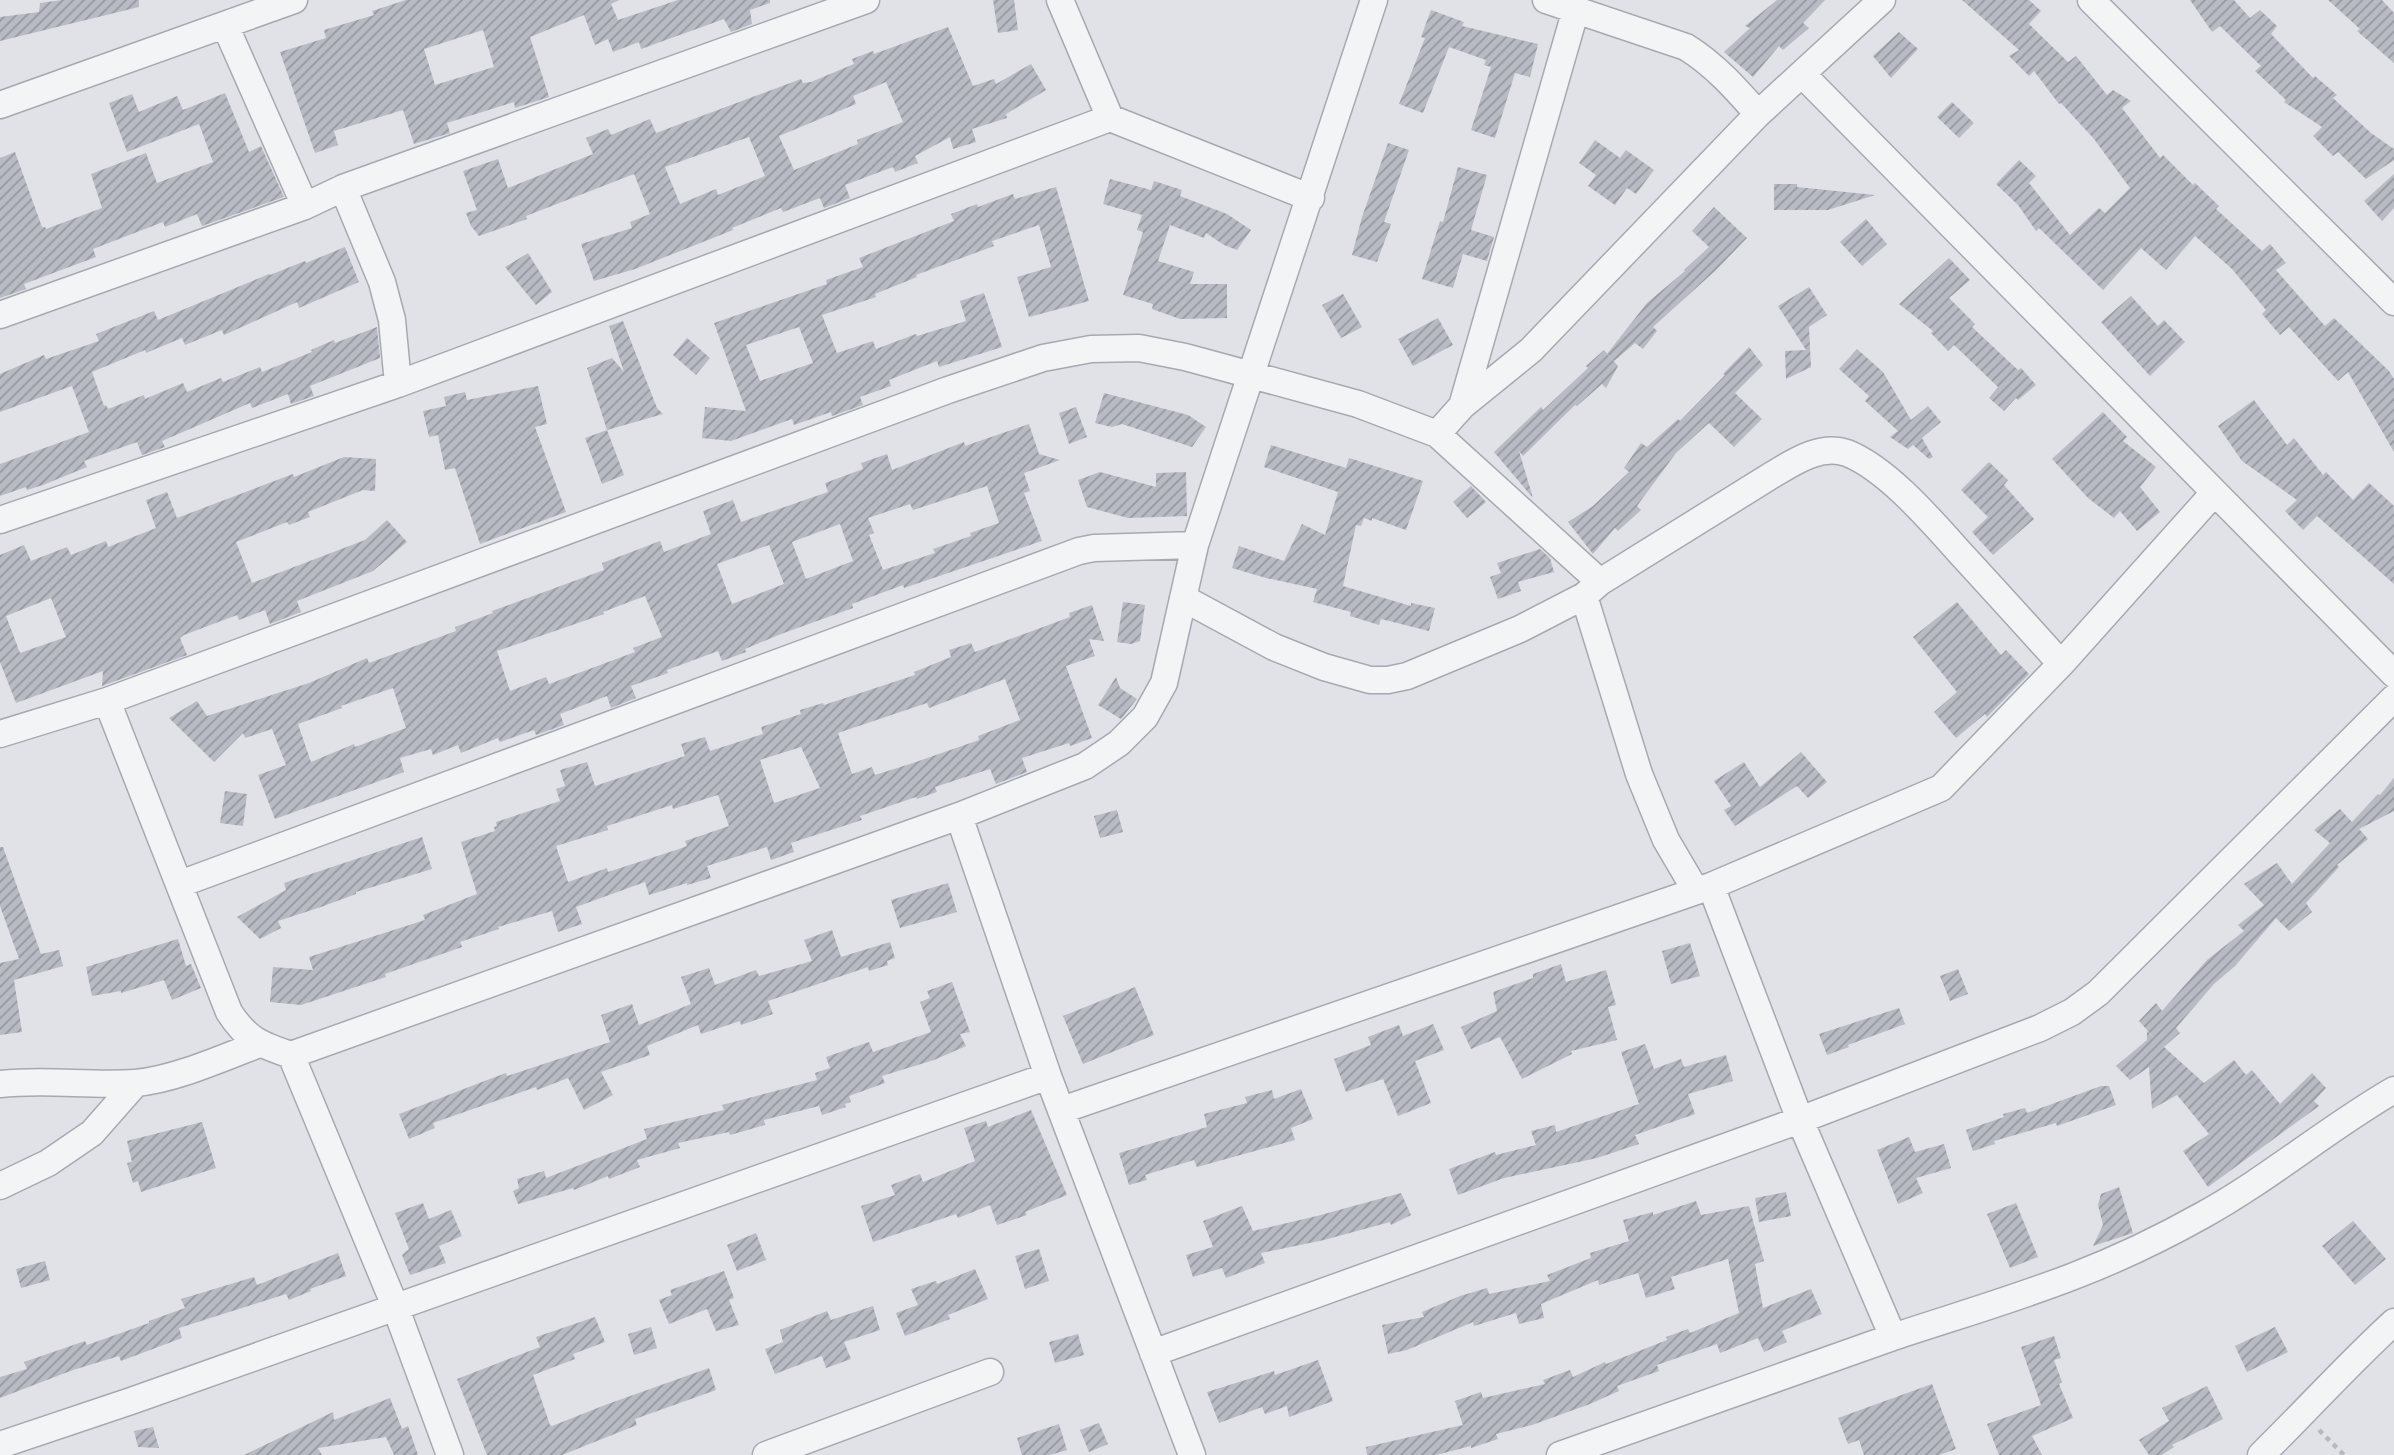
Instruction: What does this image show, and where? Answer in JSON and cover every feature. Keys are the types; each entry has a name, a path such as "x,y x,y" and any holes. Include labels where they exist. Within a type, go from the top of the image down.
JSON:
{"street":[{"path":"0,105 294,0"},
{"path":"0,315 305,206 343,188 866,0"},
{"path":"1060,0 1110,118"},
{"path":"107,701 229,1012 240,1029 259,1044 291,1055 960,816 1085,766 1119,743 1145,717 1164,683 1195,545 1374,0"},
{"path":"1546,0 1686,47 1720,72 1758,114"},
{"path":"1437,434 1462,406 1531,350 1758,114 1882,0"},
{"path":"2091,0 2394,302"},
{"path":"1462,406 1577,9"},
{"path":"225,25 305,206"},
{"path":"1803,75 2394,674"},
{"path":"0,520 398,384 1110,118 1311,198"},
{"path":"343,188 382,282 392,320 398,384"},
{"path":"0,734 107,701 948,390 1043,358 1091,349 1139,348 1185,357 1358,404 1437,434 1592,589 1639,774 1666,840 1704,888 1893,1337"},
{"path":"1183,598 1274,647 1350,674 1370,680 1407,676 1475,649 1592,589 1801,459 1823,450 1846,453 1872,468 1914,501 2061,664"},
{"path":"1062,1110 1704,888 1941,789 2061,664 2214,493"},
{"path":"180,884 1079,551 1094,548 1195,545"},
{"path":"1153,1353 1801,1120 2040,1028 2072,1012 2098,993 2394,698"},
{"path":"960,816 1048,1076 1192,1455"},
{"path":"0,1084 28,1080 136,1083 203,1065 259,1044"},
{"path":"291,1055 395,1306 450,1455"},
{"path":"0,1445 1048,1076"},
{"path":"0,1186 48,1163 92,1133 136,1083"},
{"path":"1560,1455 2074,1276 2203,1215 2254,1185 2326,1132 2394,1090"},
{"path":"2261,1455 2394,1321"},
{"path":"766,1455 989,1372"}],"path":[{"path":"2304,1414 2344,1455"}],"building":[{"path":"62,0 139,0 139,7 0,41 0,17 39,12 40,3"},
{"path":"406,0 619,0 611,4 618,20 678,0 770,0 770,3 750,10 752,24 731,32 724,19 641,49 639,42 613,52 608,39 595,45 584,15 530,37 549,97 515,108 514,102 447,123 450,133 414,144 403,110 334,131 338,145 315,153 280,52 326,38 324,30 374,15 372,11","holes":["483,30 494,67 435,85 424,49"]},
{"path":"993,0 1014,0 1018,30 998,33"},
{"path":"1777,0 1825,0 1803,23 1809,28 1783,50 1779,46 1753,77 1724,52 1750,28 1745,26"},
{"path":"1962,0 2029,0 2041,11 2029,24 2068,62 2076,56 2107,95 2113,90 2131,101 2122,108 2160,158 2163,155 2193,185 2195,183 2219,206 2216,209 2262,251 2270,244 2286,263 2276,270 2325,326 2334,318 2394,379 2394,452 2348,372 2338,381 2289,327 2280,335 2262,314 2266,310 2232,269 2195,236 2166,270 2141,248 2103,290 2039,228 2036,231 2018,205 1996,184 2019,160 2036,176 2029,183 2070,235 2099,208 2105,213 2130,188 2094,139 2061,103 2059,104 2034,71 2029,76 2009,56 2019,50"},
{"path":"2190,0 2234,0 2250,18 2260,10 2277,26 2271,34 2313,78 2315,76 2337,95 2333,98 2371,133 2394,149 2394,160 2366,179 2338,152 2333,156 2313,136 2322,127 2284,102 2286,100 2255,71 2261,66 2220,26 2212,32"},
{"path":"2328,0 2382,0 2394,13 2394,63 2357,31 2360,29"},
{"path":"1431,10 1464,22 1462,26 1538,44 1530,77 1515,73 1495,138 1471,130 1491,67 1484,65 1486,60 1449,47 1423,113 1399,104 1425,38 1421,37"},
{"path":"948,27 973,86 994,79 996,84 1031,64 1046,90 1006,114 1007,118 972,129 976,142 953,149 950,137 915,156 918,163 895,172 893,167 845,185 850,198 824,208 820,198 783,212 781,208 635,269 594,281 581,244 632,228 630,222 650,214 634,174 479,236 471,226 466,213 477,210 463,171 498,159 508,188 593,154 586,138 608,129 611,135 650,119 656,133 801,79 803,83 811,82 854,64 852,59 873,51 874,54","holes":["886,82 903,122 794,170 779,136 856,104 853,96","749,137 765,176 718,195 716,189 680,204 665,167"]},
{"path":"1899,32 1918,49 1891,78 1873,56"},
{"path":"225,93 249,152 261,146 284,197 202,226 197,214 165,227 163,222 93,249 96,257 24,284 26,289 0,298 0,158 15,152 42,227 46,229 102,208 91,174 146,153 157,183 213,162 199,124 127,152 109,103 132,94 139,112 177,96 183,110"},
{"path":"1952,102 1974,123 1959,138 1937,117"},
{"path":"1595,140 1620,158 1626,150 1654,170 1636,194 1627,188 1615,205 1588,186 1596,175 1579,163"},
{"path":"1388,143 1409,150 1384,222 1391,224 1377,262 1352,255 1362,217"},
{"path":"1458,167 1487,175 1471,230 1494,237 1487,261 1463,254 1453,288 1422,279 1440,221 1443,222"},
{"path":"2394,174 2394,208 2382,221 2364,201"},
{"path":"1110,179 1151,190 1154,181 1182,190 1180,196 1227,214 1251,230 1237,250 1206,233 1204,238 1170,225 1158,261 1194,272 1190,284 1227,284 1227,318 1180,319 1152,309 1153,304 1123,295 1143,232 1137,230 1142,215 1103,204"},
{"path":"1774,184 1797,184 1797,187 1875,195 1828,210 1774,210"},
{"path":"1056,187 1089,301 1029,317 1017,277 1051,267 1039,225 992,241 994,246 916,275 917,277 875,294 876,297 822,315 837,353 873,341 876,349 916,334 917,336 966,321 960,301 984,293 1002,347 939,367 937,361 889,380 891,386 860,397 863,405 832,416 831,412 794,425 792,419 731,441 702,438 705,407 746,411 714,323 827,284 826,280 863,267 859,258 954,221 951,214 1013,194 1015,199","holes":["799,327 813,363 760,381 746,345"]},
{"path":"1714,207 1747,238 1653,327 1657,331 1643,349 1635,343 1614,361 1607,354 1647,303 1709,247 1692,231"},
{"path":"1866,219 1887,244 1862,266 1840,242"},
{"path":"345,247 359,282 299,308 297,302 224,335 222,330 185,345 182,338 92,372 104,406 108,409 144,395 145,399 183,383 187,392 221,378 223,382 260,367 262,372 334,340 335,343 377,327 380,358 310,386 314,396 291,404 288,394 252,408 250,403 162,441 165,447 142,455 137,442 84,461 87,467 43,485 27,490 26,487 0,496 0,464 89,432 72,386 0,412 0,374 44,355 46,359 99,341 96,334 154,311 158,320 269,274"},
{"path":"528,253 552,292 536,305 505,267"},
{"path":"1949,258 1970,280 1949,298 1975,324 1972,327 2018,370 2021,368 2036,385 2018,400 2016,398 2004,411 1989,398 1998,387 1954,345 1948,351 1931,333 1933,331 1899,304"},
{"path":"1809,287 1827,315 1809,327 1811,367 1786,379 1785,351 1806,350 1778,306"},
{"path":"1343,294 1362,327 1341,338 1322,305"},
{"path":"2131,296 2158,326 2164,320 2185,342 2150,376 2101,322"},
{"path":"1438,318 1453,345 1413,366 1398,339"},
{"path":"623,321 657,408 663,414 607,430 587,368 612,358 624,372 609,326"},
{"path":"687,338 710,358 696,375 673,355"},
{"path":"1749,347 1763,365 1735,393 1762,419 1734,447 1709,423 1676,453 1637,506 1641,510 1618,531 1615,528 1593,554 1568,522 1593,506 1629,472 1624,468 1641,443 1647,447 1678,419 1680,421"},
{"path":"1857,349 1883,372 1911,420 1928,406 1941,422 1922,438 1933,457 1929,459 1913,445 1908,449 1890,437 1898,431 1865,401 1869,396 1839,369"},
{"path":"1604,350 1618,366 1606,388 1602,384 1575,405 1523,456 1519,451 1533,498 1494,452 1541,407 1543,410"},
{"path":"538,386 547,424 535,427 566,512 480,544 455,468 445,470 438,435 429,437 423,411 446,406 444,397 465,392 467,400"},
{"path":"1104,393 1188,415 1206,427 1192,447 1122,424 1112,427 1095,423"},
{"path":"2254,400 2287,445 2294,438 2323,475 2326,472 2353,500 2369,483 2394,506 2394,584 2317,516 2303,530 2285,511 2297,500 2242,461 2218,426"},
{"path":"1076,407 1087,437 1069,444 1059,413"},
{"path":"2103,412 2127,437 2123,441 2156,467 2140,487 2160,512 2137,531 2120,511 2114,518 2088,498 2052,459"},
{"path":"1029,424 1039,454 1060,460 1024,473 1030,491 1024,493 1042,541 852,604 853,608 781,634 722,661 718,651 667,670 668,673 631,686 636,698 611,708 607,696 560,714 564,725 536,735 534,730 500,742 498,738 461,753 458,745 433,755 431,749 400,758 404,772 275,819 258,775 286,765 272,729 245,738 243,733 214,762 169,718 197,701 207,716 309,683 367,658 369,663 456,631 455,627 493,613 492,611 604,570 602,563 660,541 664,552 711,534 703,511 733,500 741,522 828,492 825,483 863,469 861,463 887,454 892,470 964,442 965,446","holes":["987,486 999,523 933,549 935,553 883,570 869,535 874,533 868,518 910,504 913,510","840,524 853,561 806,579 792,542","769,545 784,584 732,604 717,564","645,596 662,637 633,648 635,652 549,684 546,677 510,691 497,651 604,614 603,612","393,688 406,728 355,747 354,744 311,762 298,724 342,708 341,706"]},
{"path":"607,430 624,475 602,484 585,438"},
{"path":"1271,445 1346,468 1349,458 1423,481 1406,530 1372,518 1372,521 1364,518 1361,526 1356,525 1343,586 1411,606 1411,603 1435,608 1429,631 1381,619 1379,625 1350,616 1351,612 1313,602 1317,589 1232,568 1239,546 1284,561 1302,524 1325,535 1338,492 1264,467"},
{"path":"344,457 376,459 375,491 363,490 308,512 310,517 289,525 287,522 236,542 252,583 365,540 387,520 407,542 373,571 297,601 301,612 270,624 265,610 239,620 237,615 180,638 187,655 102,686 103,671 16,703 0,662 0,555 24,545 31,561 67,547 71,555 106,541 108,547 156,528 146,500 167,492 177,518 293,474 294,477","holes":["51,598 66,637 20,653 6,616"]},
{"path":"1989,462 2008,480 2004,485 2034,519 1993,555 1972,532 1988,517 1961,490"},
{"path":"1100,472 1156,487 1156,473 1186,472 1187,516 1128,518 1087,507 1078,480"},
{"path":"1471,486 1486,502 1467,518 1453,502"},
{"path":"1540,549 1550,558 1554,572 1518,582 1521,591 1498,599 1490,577 1501,573 1497,563"},
{"path":"1123,602 1145,605 1140,641 1131,644 1117,642"},
{"path":"1957,602 2001,655 2006,650 2029,674 1987,717 1985,714 1956,738 1934,712 1957,692 1913,637"},
{"path":"1092,605 1104,641 1089,639 1095,656 1066,666 1092,738 1022,758 1027,772 996,784 990,769 935,787 937,792 860,816 862,820 791,843 794,852 771,860 767,847 707,866 711,878 687,885 649,895 645,882 576,907 582,924 558,932 552,911 498,927 499,929 460,942 462,947 385,974 386,977 301,1005 270,1002 273,967 313,970 309,957 425,920 423,915 477,894 461,842 495,831 496,822 560,801 556,789 565,786 560,770 587,762 595,786 685,756 681,744 705,737 710,751 763,734 761,727 801,714 800,710 823,703 824,705 915,675 914,672 951,657 949,650 971,643 975,652 1070,617 1069,613","holes":["1005,679 1020,720 978,736 979,740 913,763 875,775 872,767 852,774 838,733 927,703 929,708","801,747 820,788 774,803 760,760","718,795 729,826 685,841 687,846 676,850 608,872 607,868 568,882 556,846 608,830 607,826 672,805 673,809"]},
{"path":"1116,677 1120,688 1137,699 1121,719 1098,705"},
{"path":"1801,752 1827,782 1808,798 1797,786 1735,826 1724,810 1731,806 1714,781 1744,762 1760,787"},
{"path":"2394,778 2394,811 2359,829 2368,839 2337,865 2339,867 2306,903 2312,912 2289,931 2276,918 2235,966 2214,984 2176,1028 2180,1033 2164,1047 2204,1083 2234,1060 2246,1075 2252,1070 2280,1104 2312,1073 2326,1088 2314,1101 2319,1106 2208,1187 2183,1151 2209,1134 2177,1095 2152,1109 2149,1067 2130,1080 2116,1066 2147,1040 2147,1031 2155,1039 2139,1021 2156,1003 2162,1011 2207,960 2244,931 2238,925 2264,905 2244,884 2277,863 2292,884 2330,843 2314,830 2340,809 2352,822"},
{"path":"225,791 247,794 243,826 220,823"},
{"path":"1117,810 1123,832 1100,838 1094,816"},
{"path":"422,837 432,869 356,892 278,921 281,928 260,939 237,917 286,890 284,883"},
{"path":"0,847 3,847 41,954 59,950 63,966 14,980 22,1032 0,1035 0,963 19,959 0,906"},
{"path":"948,883 957,912 900,928 891,900"},
{"path":"832,930 841,957 890,942 895,958 887,961 888,965 869,971 868,967 768,1001 773,1014 701,1034 698,1025 647,1046 650,1055 601,1072 613,1095 584,1110 568,1078 433,1123 435,1128 409,1139 399,1114 506,1073 507,1076 610,1042 601,1015 632,1004 639,1025 691,1004 681,977 709,968 715,985 756,970 759,976 812,961 804,940"},
{"path":"178,939 186,966 191,964 201,988 172,1000 164,980 121,993 92,996 86,967"},
{"path":"1690,943 1700,976 1671,984 1662,951"},
{"path":"1561,964 1566,982 1606,970 1616,1005 1608,1007 1617,1040 1571,1051 1572,1054 1522,1079 1500,1037 1471,1049 1461,1027 1497,1011 1493,992 1533,978 1533,974"},
{"path":"1958,969 1968,994 1950,1001 1940,976"},
{"path":"952,982 970,1032 960,1034 966,1046 934,1060 882,1076 885,1083 849,1096 851,1102 845,1104 846,1107 822,1115 819,1106 764,1120 765,1125 730,1135 729,1132 678,1143 680,1148 637,1160 640,1167 609,1179 608,1176 574,1190 573,1188 518,1204 513,1191 519,1188 517,1179 544,1171 546,1178 647,1139 644,1129 724,1110 722,1105 817,1080 815,1073 830,1068 826,1057 869,1042 873,1052 931,1032 920,1002 930,998 927,991"},
{"path":"1135,987 1154,1035 1083,1064 1063,1016"},
{"path":"1899,1008 1905,1024 1827,1055 1819,1034"},
{"path":"1433,1024 1444,1050 1415,1061 1431,1103 1398,1116 1383,1079 1346,1092 1334,1059 1371,1045 1368,1037 1399,1025 1403,1036"},
{"path":"1645,1044 1654,1069 1681,1059 1684,1067 1726,1055 1733,1081 1688,1094 1695,1114 1635,1135 1639,1144 1597,1158 1504,1178 1458,1195 1449,1169 1495,1152 1496,1155 1536,1145 1531,1131 1555,1125 1556,1132 1639,1104 1621,1052"},
{"path":"2101,1086 2109,1086 2116,1105 2057,1126 2056,1123 1994,1141 1995,1144 1973,1151 1966,1130 2004,1117 2003,1114 2025,1108 2027,1113"},
{"path":"1301,1089 1313,1119 1291,1128 1295,1140 1197,1167 1194,1160 1145,1175 1147,1180 1129,1185 1119,1153 1207,1127 1204,1114 1247,1103 1245,1097 1272,1090 1274,1099"},
{"path":"1031,1110 1067,1195 1025,1212 1027,1215 997,1225 990,1205 958,1218 956,1214 873,1242 861,1206 895,1195 891,1185 920,1174 923,1182 975,1161 964,1128 986,1121 988,1127"},
{"path":"202,1122 216,1168 141,1192 138,1181 133,1183 127,1163 132,1162 127,1141"},
{"path":"1909,1137 1915,1152 1944,1144 1951,1168 1916,1178 1923,1193 1898,1204 1877,1150"},
{"path":"2119,1187 2133,1233 2093,1246 2103,1225 2098,1205 2101,1194"},
{"path":"1786,1192 1791,1216 1759,1222 1755,1198"},
{"path":"1401,1193 1411,1215 1391,1225 1390,1222 1261,1253 1265,1263 1226,1278 1222,1268 1193,1277 1186,1255 1213,1247 1203,1221 1242,1206 1253,1231"},
{"path":"1696,1201 1701,1215 1749,1206 1764,1261 1755,1264 1763,1308 1811,1289 1822,1314 1782,1331 1787,1342 1764,1352 1758,1338 1720,1353 1717,1344 1657,1365 1659,1371 1617,1386 1619,1391 1590,1404 1532,1425 1496,1434 1498,1439 1471,1448 1436,1455 1367,1455 1366,1447 1463,1425 1455,1401 1481,1392 1483,1398 1545,1384 1543,1380 1570,1370 1573,1377 1605,1362 1606,1364 1667,1340 1666,1337 1688,1329 1690,1333 1739,1313 1728,1259 1671,1277 1675,1289 1646,1298 1638,1273 1599,1285 1598,1280 1541,1304 1544,1318 1519,1324 1516,1313 1474,1326 1473,1322 1407,1350 1388,1354 1382,1325 1424,1317 1422,1312 1487,1288 1489,1294 1550,1281 1547,1275 1591,1258 1590,1253 1629,1241 1623,1220 1653,1212 1653,1215"},
{"path":"423,1203 429,1219 451,1210 462,1236 439,1246 446,1263 410,1275 402,1255 409,1249 395,1213"},
{"path":"2016,1203 2038,1257 2010,1268 1987,1214"},
{"path":"2353,1221 2386,1259 2355,1285 2322,1246"},
{"path":"756,1233 766,1260 737,1271 727,1245"},
{"path":"1039,1249 1049,1281 1025,1289 1015,1256"},
{"path":"338,1253 346,1276 289,1300 286,1294 179,1328 182,1338 121,1361 119,1356 73,1370 0,1398 0,1377 27,1369 24,1362 85,1341 87,1345 149,1323 185,1308 181,1299 254,1277 257,1285"},
{"path":"45,1261 50,1280 21,1288 16,1269"},
{"path":"975,1269 988,1299 948,1315 950,1319 905,1336 896,1313 918,1305 911,1289 936,1281 937,1284"},
{"path":"724,1271 734,1298 729,1300 739,1325 716,1331 707,1309 669,1324 659,1300 672,1295 670,1290"},
{"path":"873,1306 880,1330 844,1342 851,1359 826,1368 822,1356 775,1374 765,1349 783,1342 780,1330 827,1311 831,1320"},
{"path":"595,1317 605,1342 573,1354 575,1359 533,1375 550,1425 709,1368 716,1390 635,1419 637,1425 562,1455 487,1455 457,1379 540,1347 536,1337"},
{"path":"651,1327 657,1348 634,1355 628,1334"},
{"path":"2275,1327 2288,1352 2247,1372 2235,1346"},
{"path":"1078,1334 1084,1355 1055,1363 1049,1342"},
{"path":"2054,1336 2061,1358 2054,1360 2062,1382 2059,1384 2073,1418 2032,1436 2042,1455 1999,1455 1987,1424 2041,1405 2021,1347"},
{"path":"1318,1360 1333,1401 1289,1417 1287,1406 1265,1414 1262,1407 1219,1423 1207,1392 1274,1371 1275,1375"},
{"path":"1932,1384 1956,1449 1939,1455 1864,1455 1859,1440 1848,1444 1838,1418"},
{"path":"2207,1386 2223,1419 2172,1445 2174,1447 2162,1455 2149,1455 2139,1440 2169,1421 2162,1408"},
{"path":"390,1398 402,1429 408,1426 418,1455 394,1455 386,1437 318,1448 322,1455 244,1455 333,1412 334,1420"},
{"path":"1099,1423 1108,1444 1089,1452 1080,1430"},
{"path":"1059,1424 1067,1450 1050,1455 1022,1455 1017,1438"},
{"path":"153,1427 159,1448 138,1447 134,1431"}]}
